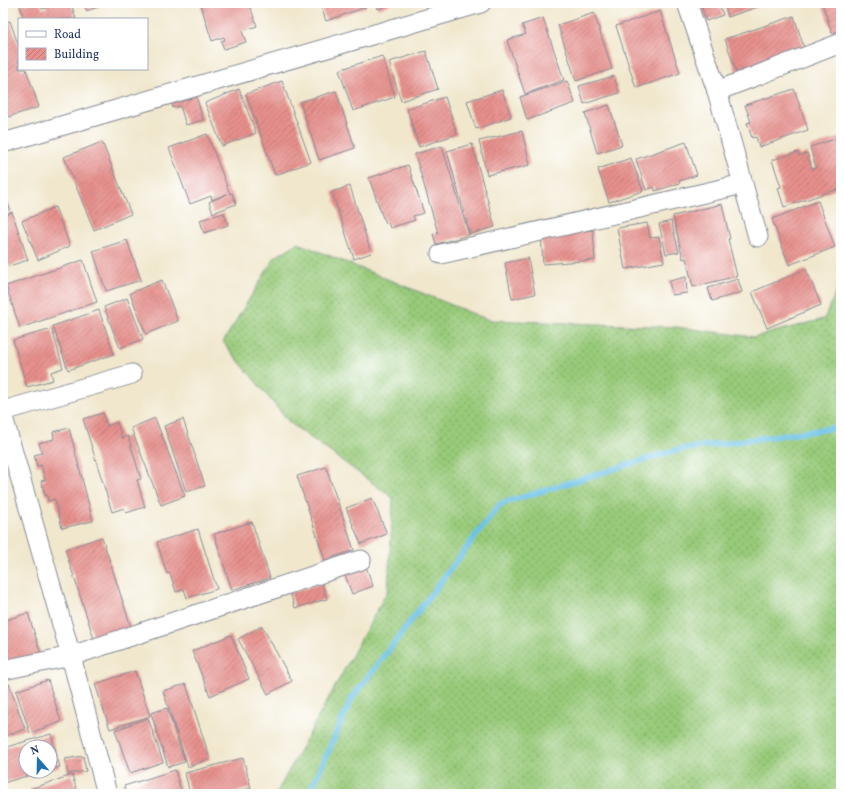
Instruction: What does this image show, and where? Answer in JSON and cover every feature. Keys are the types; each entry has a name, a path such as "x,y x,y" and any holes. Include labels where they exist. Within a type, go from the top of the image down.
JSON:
{"street":[{"path":"3,143 481,3"},
{"path":"687,3 717,91 758,236"},
{"path":"717,91 841,43"},
{"path":"441,254 743,184"},
{"path":"3,411 132,374"},
{"path":"3,416 71,656 107,794"},
{"path":"3,670 71,656 361,560"}],"green space":[{"path":"298,243 489,320 676,327 754,337 824,319 841,281 841,794 276,794 388,590 393,498 289,422 223,342 275,257"}],"building":[{"path":"29,3 41,3 42,9 47,8 46,3 71,3 76,18 24,18 20,6"},
{"path":"83,3 108,3 87,11"},
{"path":"200,3 249,3 257,26 242,31 246,42 224,49 221,41 225,40 224,37 212,41"},
{"path":"320,3 364,3 366,7 326,21"},
{"path":"376,3 394,3 378,9"},
{"path":"708,3 719,3 723,15 706,21 701,5"},
{"path":"724,3 769,3 728,17"},
{"path":"822,3 841,3 841,30 832,33"},
{"path":"660,11 680,73 636,88 616,26"},
{"path":"594,13 612,69 576,81 558,25"},
{"path":"794,16 805,51 737,74 725,39"},
{"path":"543,18 564,80 525,94 507,40 526,34 522,25"},
{"path":"10,21 18,44 18,70 26,70 39,107 5,118 3,111 3,23"},
{"path":"426,51 438,89 401,101 389,62"},
{"path":"382,56 395,97 353,111 339,70"},
{"path":"614,76 619,93 584,104 579,86"},
{"path":"282,81 311,162 275,175 246,94"},
{"path":"567,81 575,103 527,120 520,97"},
{"path":"194,88 203,120 186,125 180,106 173,108 169,95"},
{"path":"239,89 256,133 222,146 205,103"},
{"path":"794,89 808,130 759,147 756,137 752,138 747,123 751,122 745,105"},
{"path":"502,90 511,117 476,129 467,101"},
{"path":"336,91 355,148 319,160 300,102"},
{"path":"445,97 457,134 419,147 407,109"},
{"path":"609,105 622,145 597,153 585,113"},
{"path":"522,131 530,165 487,175 479,141"},
{"path":"207,134 230,194 232,193 236,204 213,213 209,202 227,194 212,200 211,196 190,204 169,148"},
{"path":"841,137 841,188 784,207 778,188 781,187 772,160 798,152 799,156 807,153 812,169 816,168 810,147"},
{"path":"102,142 131,214 94,230 64,157"},
{"path":"686,142 697,175 679,181 680,183 655,191 654,187 646,190 636,159"},
{"path":"472,144 495,227 470,234 447,151"},
{"path":"442,146 469,235 436,244 433,234 438,233 415,154"},
{"path":"631,158 643,191 609,202 598,169"},
{"path":"408,165 424,213 413,216 415,220 390,228 388,222 386,223 383,218 369,178"},
{"path":"350,186 371,253 354,259 332,192"},
{"path":"3,190 10,209 3,212"},
{"path":"818,201 835,247 789,265 772,219"},
{"path":"722,204 730,239 728,239 737,276 693,287 686,258 683,259 673,216"},
{"path":"55,207 70,246 38,260 22,221"},
{"path":"12,212 28,260 3,268 3,216"},
{"path":"224,213 228,225 204,233 200,220"},
{"path":"671,221 679,252 666,254 659,224"},
{"path":"647,223 650,238 659,237 664,262 625,269 617,228"},
{"path":"593,230 595,260 543,264 541,234"},
{"path":"127,240 141,280 106,291 93,251"},
{"path":"528,258 535,294 512,299 505,263"},
{"path":"83,260 97,302 20,328 6,286"},
{"path":"806,269 821,305 767,328 752,292"},
{"path":"686,277 687,293 672,295 669,281"},
{"path":"738,279 742,292 712,301 708,288"},
{"path":"162,280 178,321 146,334 130,293"},
{"path":"127,298 143,339 120,348 104,307"},
{"path":"99,310 114,354 68,370 53,326"},
{"path":"52,329 63,368 51,372 53,380 27,387 13,340"},
{"path":"103,413 107,426 117,422 122,438 128,436 141,479 137,480 145,507 126,513 124,508 112,512 83,419"},
{"path":"155,418 185,496 161,505 131,428"},
{"path":"183,419 205,486 186,492 164,426"},
{"path":"69,428 93,521 62,528 55,499 48,501 47,495 45,495 41,481 45,480 41,465 37,466 34,455 42,453 39,443 54,439 53,432"},
{"path":"326,467 354,550 325,560 297,476"},
{"path":"372,498 387,534 361,544 346,508"},
{"path":"252,522 270,578 232,590 214,534"},
{"path":"198,529 217,589 187,598 184,589 176,592 170,573 167,574 157,542"},
{"path":"102,537 131,627 94,639 65,549"},
{"path":"365,564 373,586 352,594 344,572"},
{"path":"322,583 327,599 295,608 290,593"},
{"path":"28,613 41,654 3,666 3,621"},
{"path":"262,626 292,681 268,694 238,639"},
{"path":"231,635 249,679 210,696 192,651"},
{"path":"135,671 150,716 110,729 95,684"},
{"path":"48,680 61,722 30,733 16,691"},
{"path":"9,684 25,729 3,737 3,687"},
{"path":"186,684 210,759 188,767 163,691"},
{"path":"167,708 185,762 168,767 151,713"},
{"path":"148,718 163,762 130,773 115,730"},
{"path":"51,734 52,739 34,739"},
{"path":"18,744 18,779 3,783 3,748"},
{"path":"83,756 86,771 68,774 65,759"},
{"path":"243,758 251,788 229,794 190,794 185,773"},
{"path":"175,770 182,794 126,794 124,786"},
{"path":"72,775 78,794 31,794 30,789"}],"waterway":[{"path":"309,794 352,698 500,504 676,450 841,427"}]}
